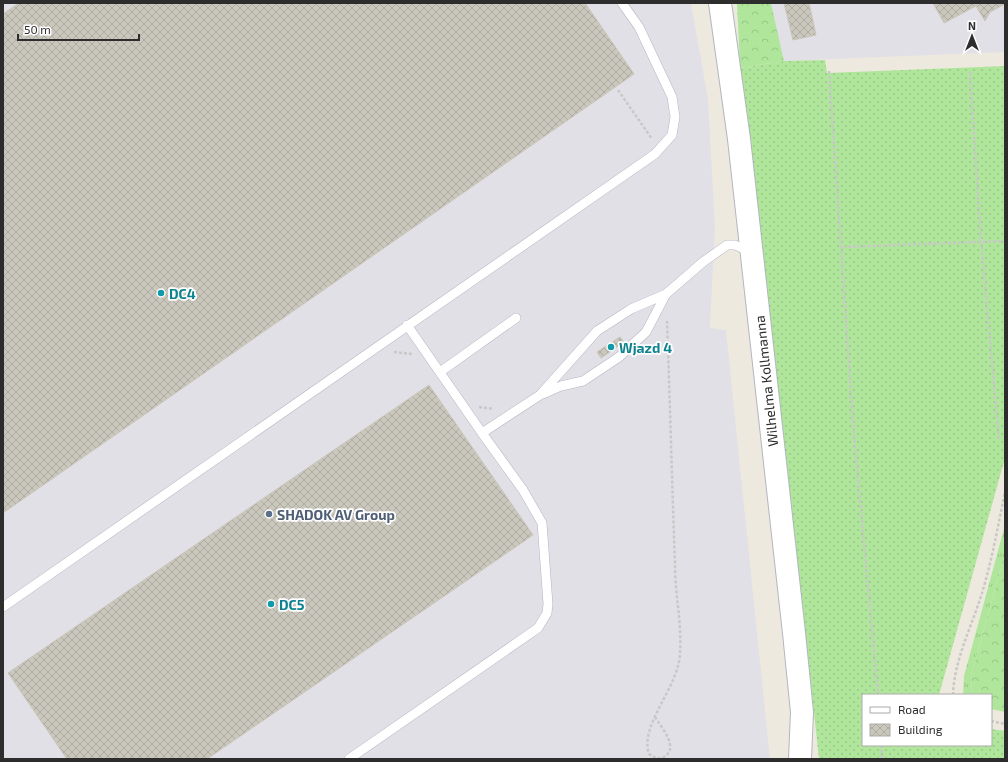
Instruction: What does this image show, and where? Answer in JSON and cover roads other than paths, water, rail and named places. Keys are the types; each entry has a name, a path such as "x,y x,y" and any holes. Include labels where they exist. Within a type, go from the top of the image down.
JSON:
{"street":[{"name":"Wilhelma Kollmanna","path":"720,3 731,72 798,667 802,718 800,759"}],"lane":[{"path":"3,607 655,154 672,135 675,117 672,97 639,28 622,3"},
{"path":"540,395 597,331 631,309 666,294 703,262 726,245 735,245 752,252"},
{"path":"482,433 540,395 561,386 583,380 619,356 646,332 666,294"},
{"path":"440,372 516,318"},
{"path":"349,759 538,628 544,620 548,604 542,523 523,490 407,325"}],"place":[{"name":"DC4","path":"161,293"},
{"name":"Wjazd 4","path":"611,347"},
{"name":"SHADOK AV Group","path":"269,514"},
{"name":"DC5","path":"271,604"}]}
